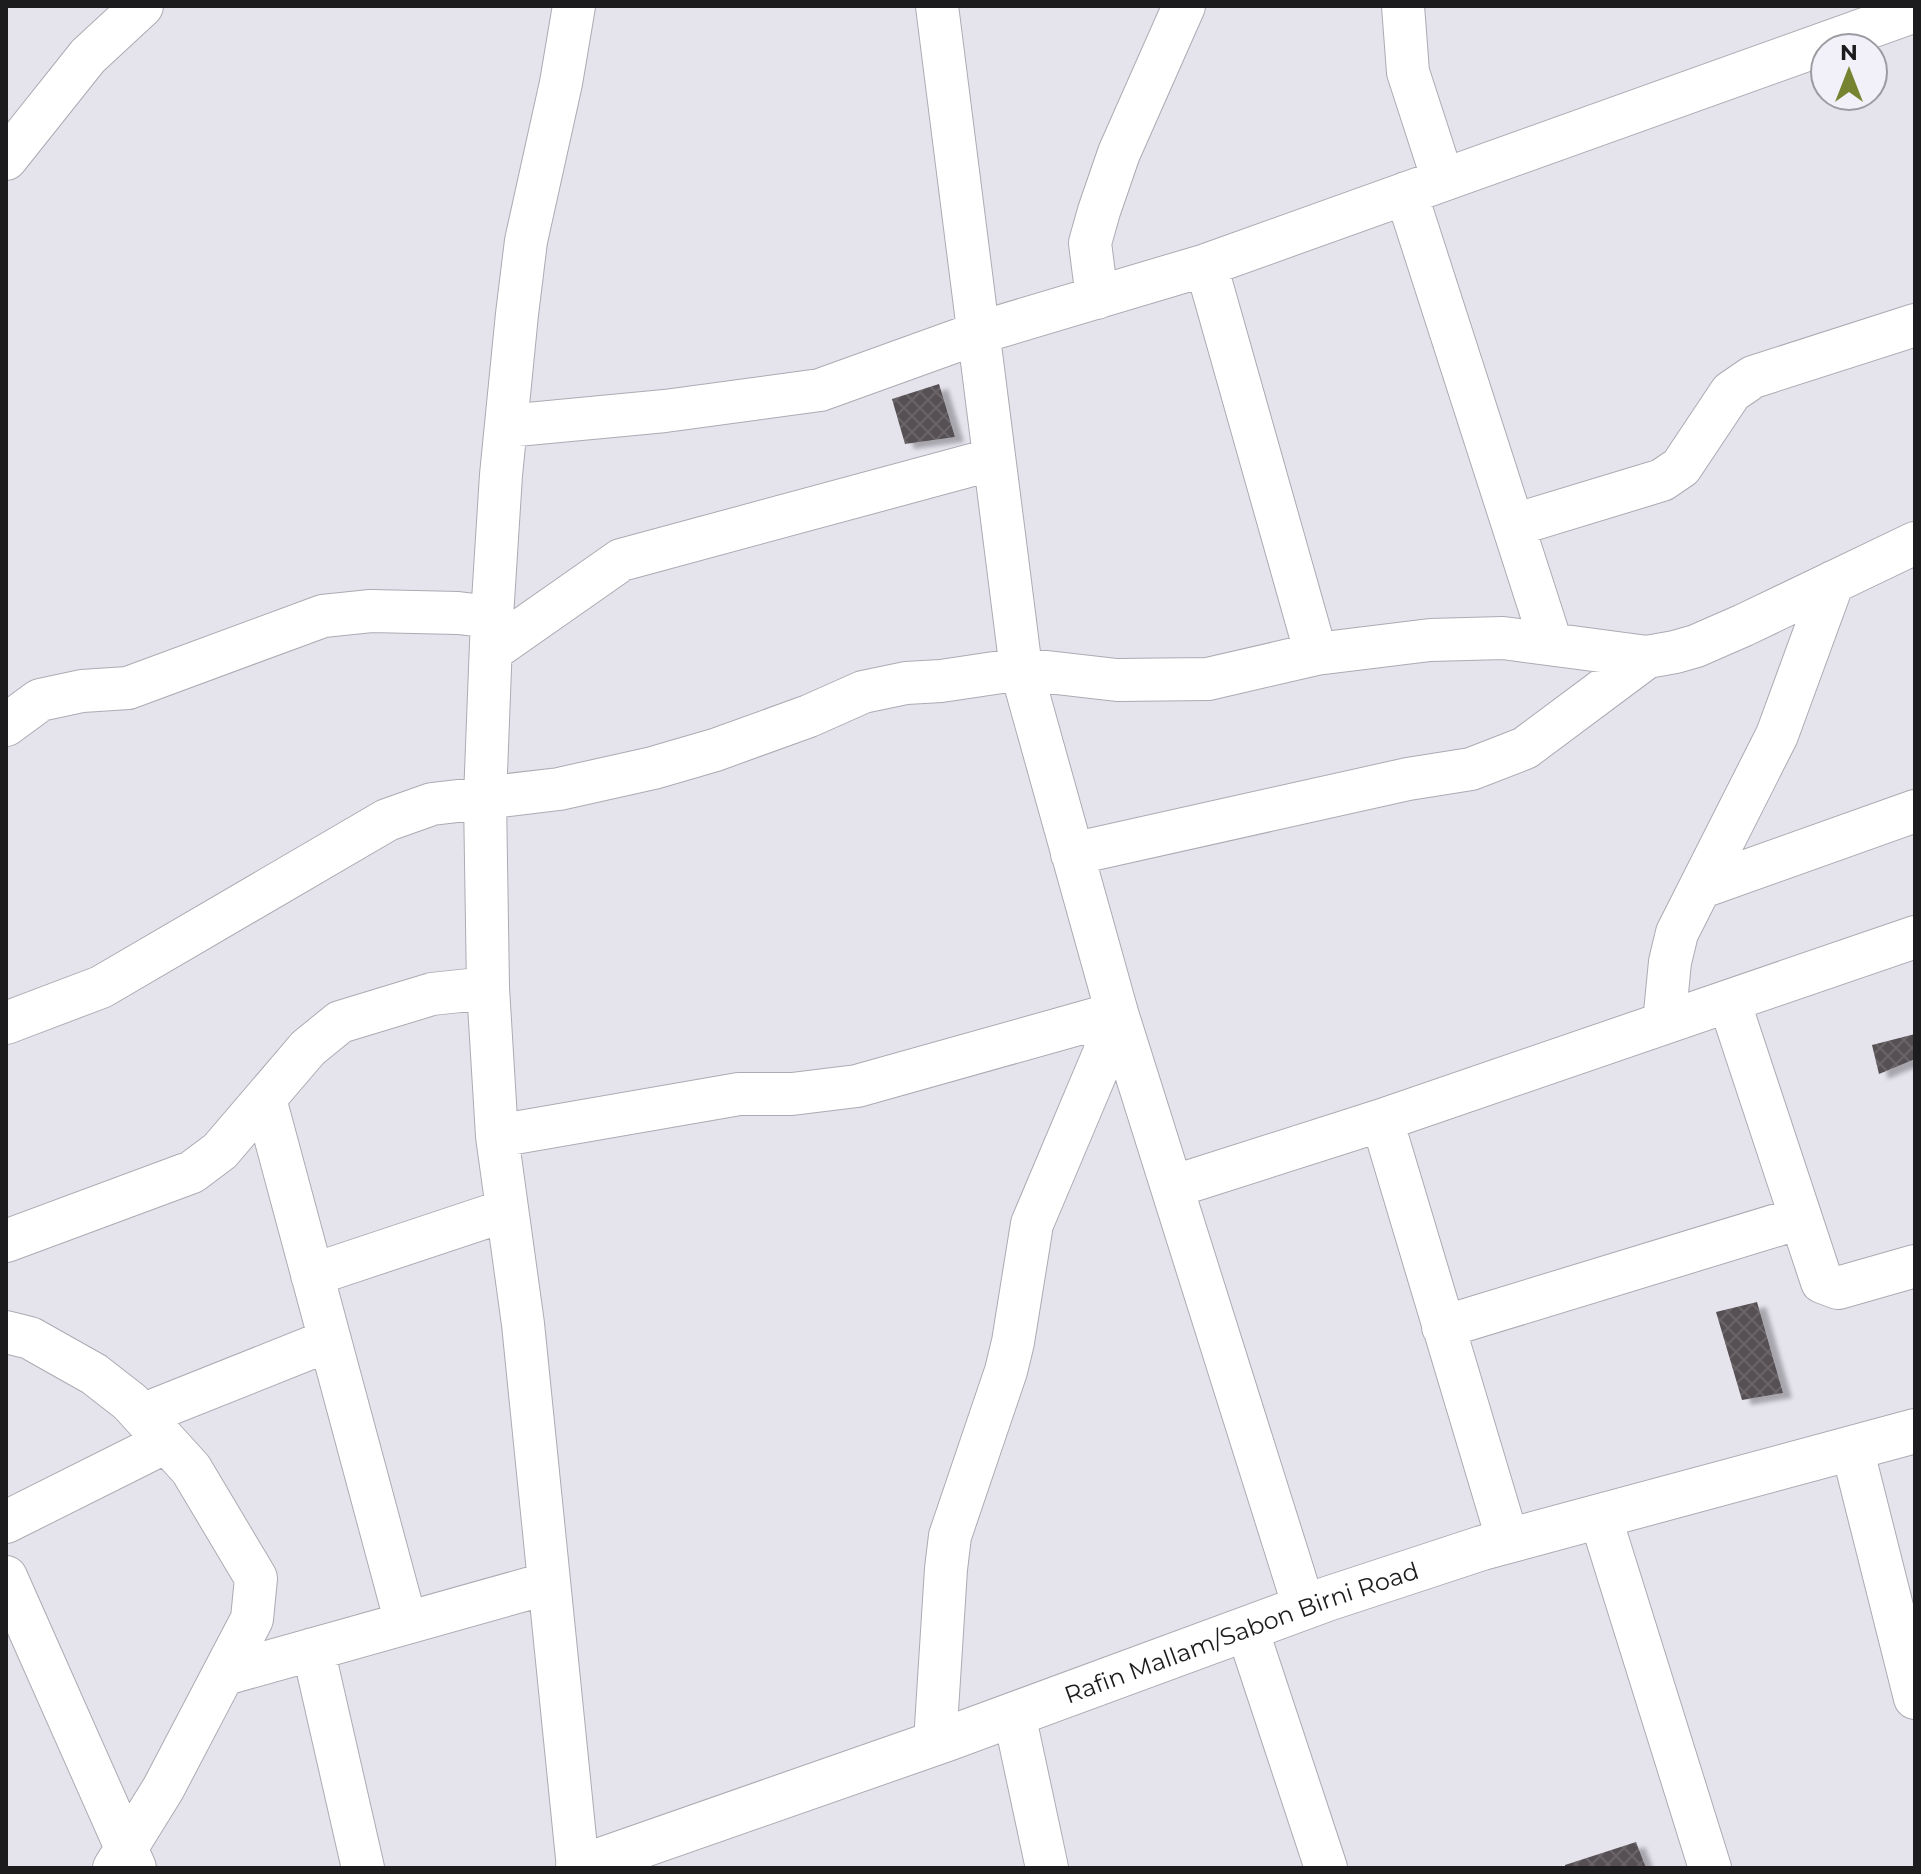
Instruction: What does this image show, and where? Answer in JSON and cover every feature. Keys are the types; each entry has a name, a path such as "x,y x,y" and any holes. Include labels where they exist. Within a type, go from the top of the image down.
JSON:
{"street":[{"path":"88,56 92,6"},
{"path":"6,159 88,56 142,6"},
{"path":"574,6 561,83 526,241 506,426 491,634 485,798 488,988 497,1136 523,1324 578,1868"},
{"path":"937,6 1021,669 1112,1015 1172,1187 1304,1607"},
{"path":"1097,298 1090,243 1099,211 1119,153 1184,6"},
{"path":"1403,6 1408,72 1424,187 1514,525 1551,643"},
{"path":"506,426 665,411 820,390 978,333 1206,265 1915,11"},
{"path":"1206,265 1316,654"},
{"path":"1514,525 1662,480 1681,467 1731,392 1753,377 1915,325"},
{"path":"491,634 621,560 994,459"},
{"path":"6,1023 101,987 387,820 432,804 559,789 666,765 755,736 863,692 906,683 1021,669 1117,680 1208,679 1316,654 1430,640 1503,638 1647,657 1696,646 1915,543"},
{"path":"1664,1023 1670,962 1677,933 1777,735 1833,582"},
{"path":"6,725 40,700 82,691 128,688 323,616 371,611 458,613 491,634"},
{"path":"1072,854 1408,779 1471,769 1525,748 1647,657"},
{"path":"1702,887 1915,811"},
{"path":"1172,1187 1382,1120 1915,937"},
{"path":"6,1241 192,1172 220,1151 308,1048 340,1022 432,994 488,988"},
{"path":"1729,1001 1822,1282 1838,1288 1915,1266"},
{"path":"497,1136 739,1094 792,1094 857,1086 1112,1015"},
{"path":"935,1742 950,1536 1006,1371 1032,1224 1105,1051 1112,1015"},
{"path":"265,1099 406,1623"},
{"path":"1382,1120 1508,1541"},
{"path":"312,1275 507,1210"},
{"path":"1443,1327 1800,1218"},
{"path":"6,1332 30,1338 94,1374 130,1402 191,1469 256,1578 252,1619 125,1861"},
{"path":"6,1522 154,1428 330,1340"},
{"name":"Rafin Mallam/Sabon Birni Road","path":"578,1868 1014,1714 1304,1607 1508,1541 1915,1431"},
{"path":"1852,1448 1915,1698"},
{"path":"1600,1516 1710,1868"},
{"path":"6,1577 125,1861"},
{"path":"225,1674 549,1583"},
{"path":"1247,1629 1326,1868"},
{"path":"313,1649 363,1868"},
{"path":"1014,1714 1047,1868"}],"building":[{"path":"939,384 955,437 905,444 892,399"},
{"path":"1915,1034 1915,1059 1879,1074 1872,1045"},
{"path":"1757,1302 1783,1393 1742,1400 1716,1312"},
{"path":"1636,1842 1646,1868 1565,1868 1565,1865"}]}
